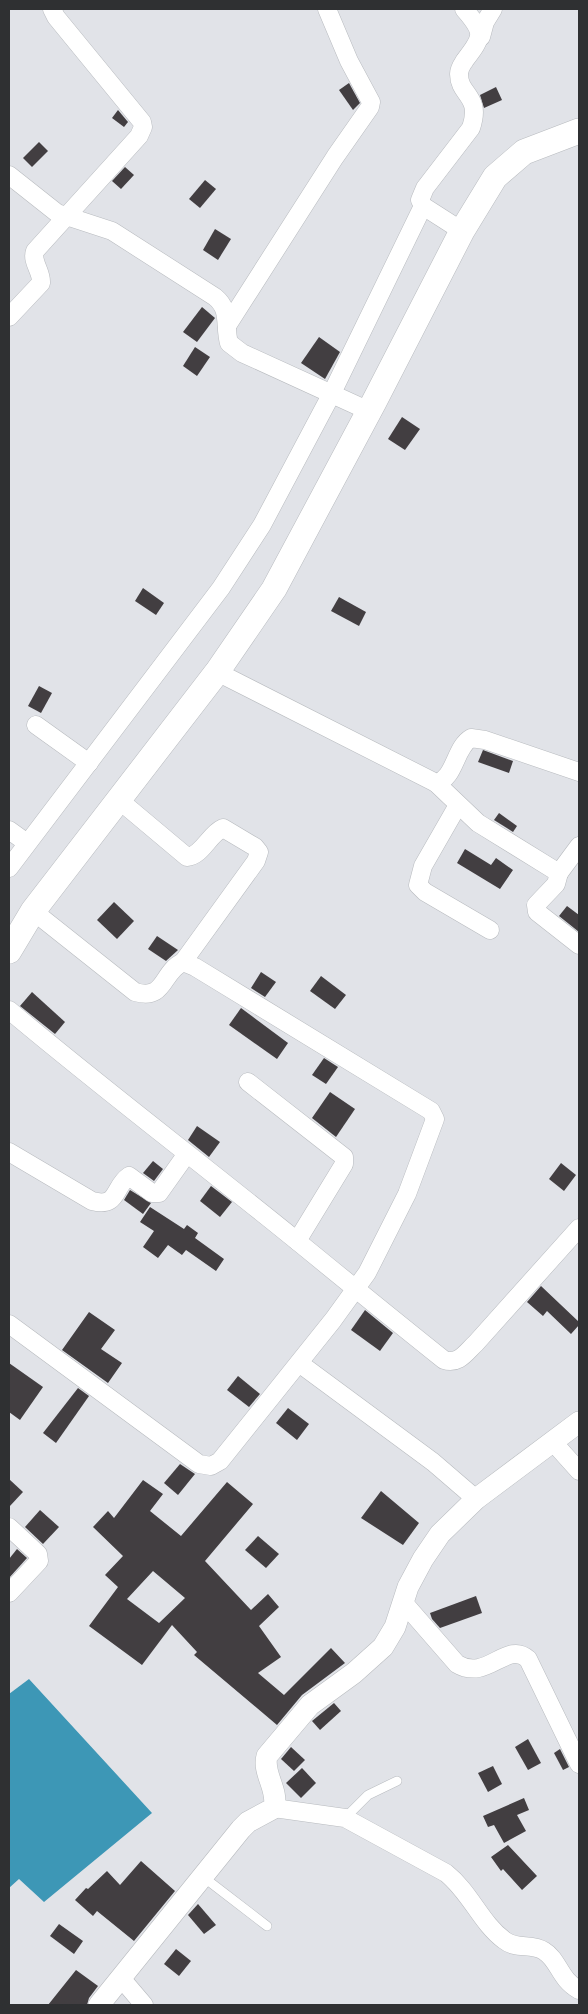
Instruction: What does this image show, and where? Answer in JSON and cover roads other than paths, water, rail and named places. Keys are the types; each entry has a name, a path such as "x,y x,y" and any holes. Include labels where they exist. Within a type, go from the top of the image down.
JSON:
{"main road":[{"path":"9,951 33,911 217,672 274,589 347,402 441,218 524,152 579,131"}],"street":[{"path":"9,317 41,283 39,269 34,261 35,251 139,136 143,127 142,122 56,17 52,9"},
{"path":"227,326 334,158 370,107 371,102 349,61 327,9"},
{"path":"464,9 476,23 481,36"},
{"path":"9,868 221,588 347,402 441,218 420,200 422,194 471,128 474,119 474,104 459,75 460,68 479,43 485,22 493,9"},
{"path":"9,175 57,212 112,231 215,297 224,304 227,311 229,343 242,353 347,402"},
{"path":"217,672 436,783 478,823 559,873"},
{"path":"36,725 89,764"},
{"path":"436,783 441,782 447,776 463,745 472,738 485,740 579,772"},
{"path":"33,911 135,992 151,994 158,990 177,964 183,962 256,861 259,852 255,847 223,828 216,831 196,854 187,857 119,800"},
{"path":"458,805 423,866 418,885 425,892 490,930"},
{"path":"9,830 27,844"},
{"path":"579,846 559,873 556,884 536,905 537,912 579,945"},
{"path":"9,1324 199,1464 211,1466 228,1453 300,1363 355,1290 379,1253 407,1194 435,1116 431,1111 212,977 183,962"},
{"path":"9,1010 186,1155 297,1241 355,1290 444,1360 458,1361 579,1228"},
{"path":"248,1082 344,1158 344,1164 297,1241"},
{"path":"9,1152 92,1201 100,1203 112,1199 130,1176 152,1193 159,1193 186,1155"},
{"path":"300,1363 433,1462 476,1499"},
{"path":"274,1808 276,1801 266,1766 267,1756 310,1705 354,1673 383,1647 395,1627 403,1602 423,1559 440,1534 476,1499 579,1422"},
{"path":"552,1442 579,1471"},
{"path":"9,1527 38,1554 38,1560 9,1592"},
{"path":"403,1602 458,1664 465,1669 476,1670 515,1653 524,1655 528,1659 579,1764"},
{"path":"99,2005 202,1876 248,1822 274,1808 345,1818 446,1873 459,1883 496,1934 513,1946 544,1950 550,1956 566,1982 579,1990"},
{"path":"121,1978 144,2005"}],"lane":[{"path":"345,1818 368,1795 397,1781"},
{"path":"202,1876 268,1926"}],"water":[{"path":"29,1679 152,1813 44,1902 19,1879 9,1888 9,1694"}]}
